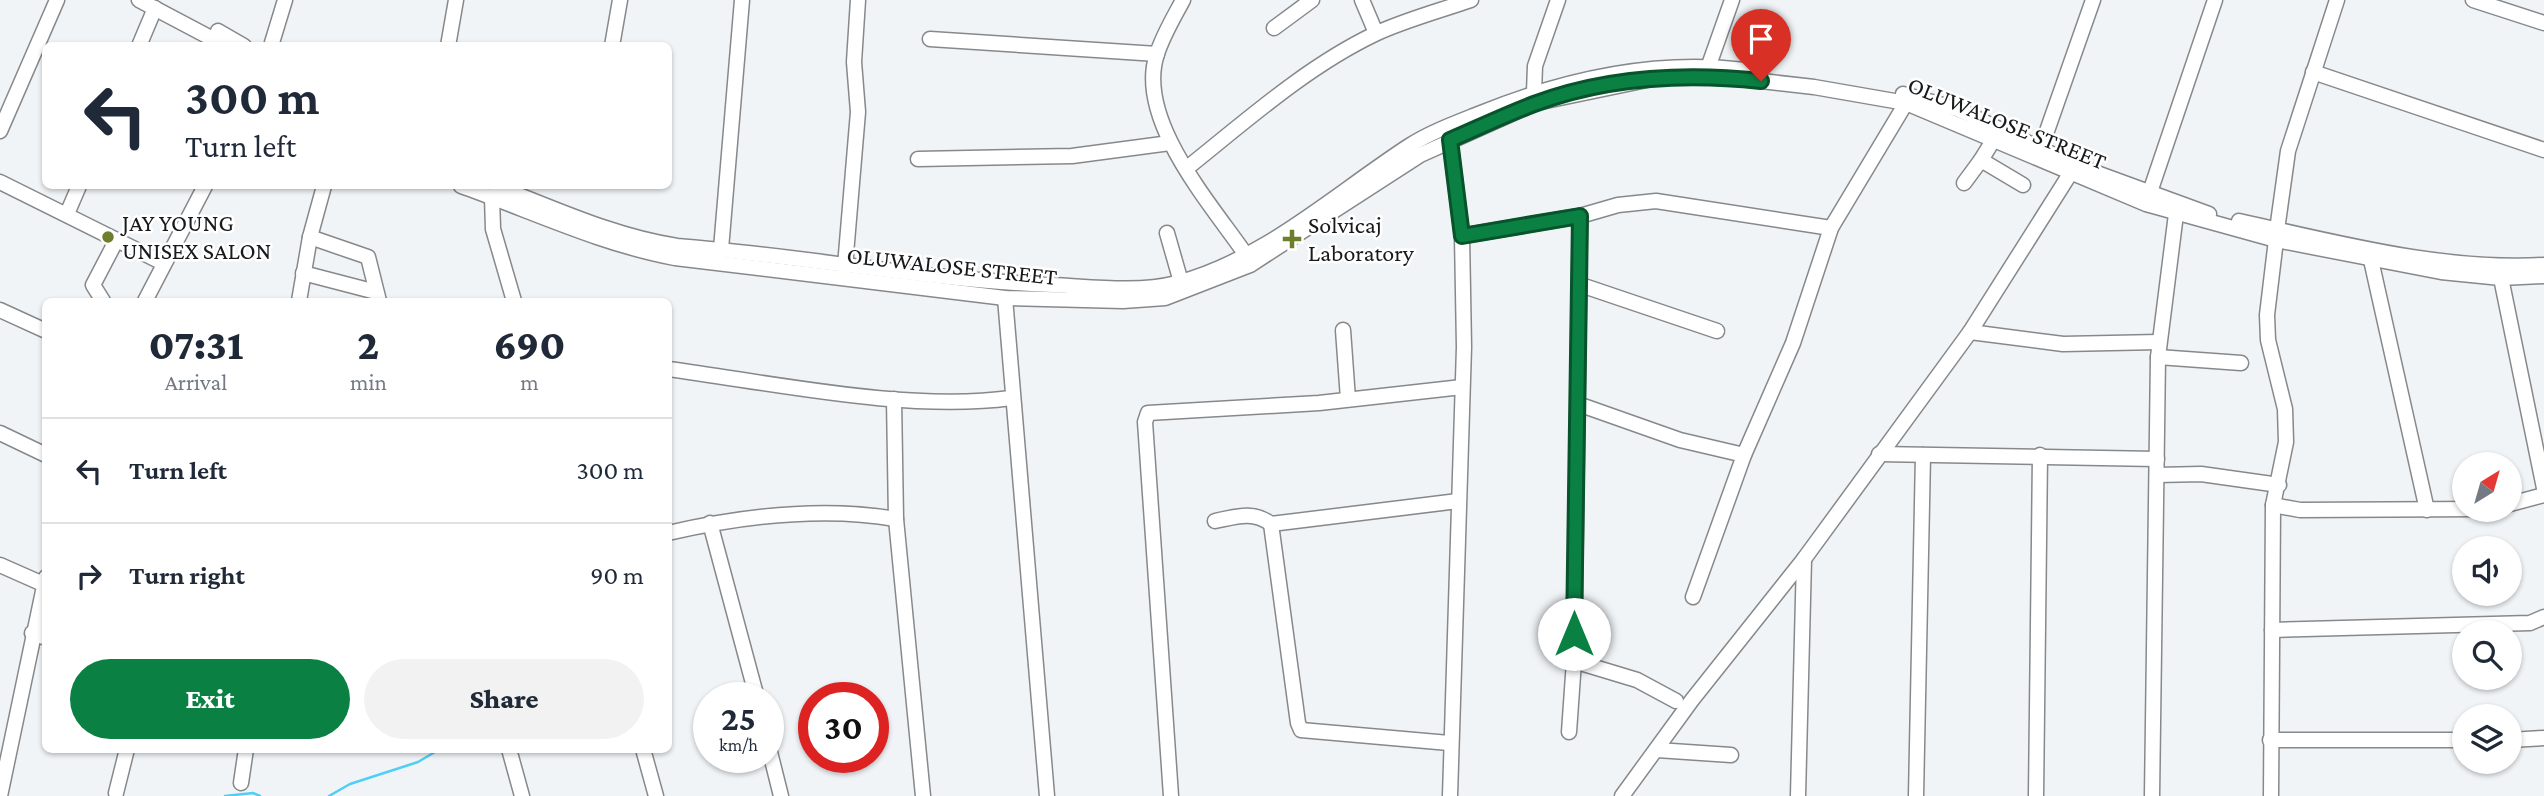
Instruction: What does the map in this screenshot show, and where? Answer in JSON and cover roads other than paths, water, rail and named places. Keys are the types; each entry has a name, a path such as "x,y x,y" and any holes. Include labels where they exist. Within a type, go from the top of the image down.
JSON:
{"street":[{"path":"0,131 57,0"},
{"path":"139,0 157,4 236,42"},
{"path":"272,42 285,0"},
{"path":"449,42 456,0"},
{"path":"613,42 620,0"},
{"path":"721,249 741,0"},
{"path":"845,266 858,113 854,62 858,0"},
{"path":"1183,0 1157,54 1157,115 1170,143 1246,255"},
{"path":"1274,28 1312,0"},
{"path":"1362,0 1376,33"},
{"path":"1187,168 1273,100 1345,50 1376,33 1471,0"},
{"path":"1534,92 1538,55 1558,0"},
{"path":"1709,65 1732,0"},
{"path":"2041,148 2093,0"},
{"path":"2150,192 2215,0"},
{"path":"2271,796 2273,505 2286,442 2285,409 2268,340 2267,315 2288,151 2337,0"},
{"path":"2473,0 2544,23"},
{"path":"141,42 157,4"},
{"path":"157,4 219,42"},
{"path":"930,39 1157,54"},
{"name":"OLUWALOSE STREET","path":"494,191 639,240 721,249 809,268 845,266 1044,285 1122,289 1181,282 1246,255 1411,145 1534,92 1584,78 1709,65 1816,78 1932,100 2041,148 2073,169 2150,192 2197,211 2371,260 2441,272 2501,278 2544,276"},
{"path":"2313,72 2544,150"},
{"name":"OLUWALOSE STREET","path":"494,191 635,250 809,268 1005,298 1123,301 1165,298 1184,293 1250,265 1420,155 1536,103 1661,77 1708,75 1814,87 1906,103 2073,169 2176,214 2277,235 2443,261 2500,267 2544,265"},
{"path":"1693,597 1744,455 1786,362 1832,228 1906,103"},
{"path":"1964,183 1994,139"},
{"path":"1450,140 1462,236 1462,387 1450,796"},
{"path":"918,159 1072,156 1170,143"},
{"path":"1981,160 2023,185"},
{"path":"1622,796 1692,700 1804,559 1970,332 2073,169"},
{"path":"0,181 116,242 163,263"},
{"path":"67,214 78,189"},
{"path":"146,298 203,189"},
{"path":"299,298 310,237 323,189"},
{"path":"494,191 493,229 513,298"},
{"path":"1462,236 1580,216 1618,205 1656,201 1832,228"},
{"path":"2152,796 2159,350 2176,214"},
{"path":"1569,732 1574,661 1580,216"},
{"path":"1167,233 1181,282"},
{"path":"310,237 368,257 377,296"},
{"path":"101,298 93,285 116,242"},
{"path":"2371,260 2427,510"},
{"path":"303,273 377,296"},
{"path":"2501,278 2544,488"},
{"path":"1581,285 1717,331"},
{"path":"1005,298 1047,796"},
{"path":"0,310 42,329"},
{"path":"1343,330 1348,399"},
{"path":"1970,332 2063,344 2159,350 2241,363"},
{"path":"672,370 894,399 977,402 1012,398"},
{"path":"1171,796 1145,417 1148,413 1348,399 1462,387"},
{"path":"894,399 896,519 923,796"},
{"path":"1578,404 1680,440 1744,455"},
{"path":"0,433 42,453"},
{"path":"1880,454 2157,459"},
{"path":"1916,796 1923,455"},
{"path":"2036,796 2040,455"},
{"path":"2157,475 2201,474 2279,485"},
{"path":"2522,501 2544,495"},
{"path":"1271,524 1458,501"},
{"path":"2273,505 2300,510 2452,510"},
{"path":"672,532 710,523 834,512 896,519"},
{"path":"1214,521 1242,515 1261,516 1271,524 1301,730 1450,743"},
{"path":"710,523 753,682"},
{"path":"1798,796 1804,559"},
{"path":"0,565 42,579"},
{"path":"0,796 39,635 42,602"},
{"path":"2272,630 2530,623 2544,617"},
{"path":"1574,661 1637,680 1676,701"},
{"path":"2522,739 2544,738"},
{"path":"2270,740 2452,740"},
{"path":"1657,750 1731,755"},
{"path":"116,793 126,753"},
{"path":"241,783 245,753"},
{"path":"510,753 522,796"},
{"path":"644,753 656,796"},
{"path":"775,773 780,796"}],"waterway":[{"path":"329,796 350,784 418,762 433,753"},
{"path":"225,796 253,793 260,796"}],"place":[{"name":"JAY YOUNG UNISEX SALON","path":"108,237"},
{"name":"Solvicaj Laboratory","path":"1292,239"}]}
